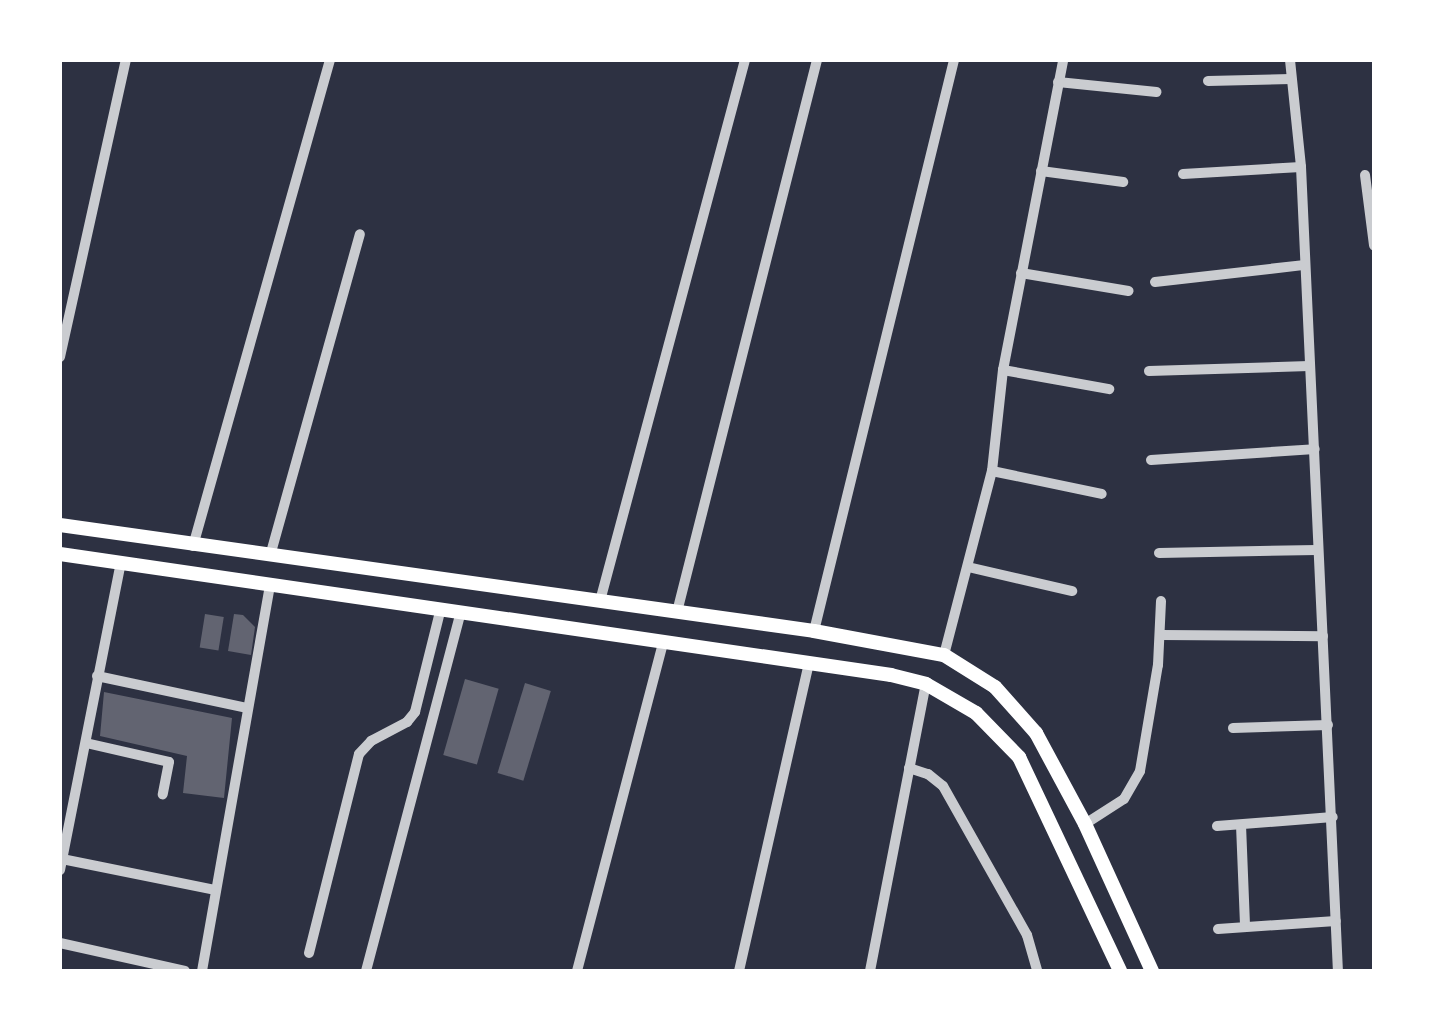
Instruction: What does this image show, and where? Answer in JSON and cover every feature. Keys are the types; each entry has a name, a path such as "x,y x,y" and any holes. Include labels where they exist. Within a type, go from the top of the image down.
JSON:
{"main road":[{"path":"60,525 814,631 944,655 995,687 1018,710 1048,753 1152,971"},
{"path":"60,554 462,611 926,684 976,713 1019,756 1120,971"}],"street":[{"path":"60,358 126,60"},
{"path":"193,546 330,60"},
{"path":"600,601 745,60"},
{"path":"677,612 817,60"},
{"path":"814,631 954,60"},
{"path":"944,655 992,471 1003,370 1063,60"},
{"path":"1290,60 1302,167 1338,971"},
{"path":"1208,82 1291,79"},
{"path":"1058,82 1156,92"},
{"path":"1183,174 1302,167"},
{"path":"1040,172 1123,182"},
{"path":"1365,176 1374,244"},
{"path":"270,556 360,234"},
{"path":"1155,282 1305,265"},
{"path":"1020,273 1128,291"},
{"path":"1150,371 1309,366"},
{"path":"1003,370 1109,389"},
{"path":"1151,460 1315,449"},
{"path":"992,471 1102,494"},
{"path":"1160,552 1317,550"},
{"path":"120,562 61,864 216,890"},
{"path":"968,567 1072,591"},
{"path":"202,971 270,584"},
{"path":"1085,824 1124,800 1134,787 1161,636 1161,602"},
{"path":"308,954 359,754 371,741 408,722 415,712 441,608"},
{"path":"366,971 462,611"},
{"path":"1161,636 1323,636"},
{"path":"576,971 662,643"},
{"path":"739,971 808,663"},
{"path":"97,676 248,708"},
{"path":"870,971 926,684"},
{"path":"1233,728 1328,725"},
{"path":"86,743 169,762 163,794"},
{"path":"909,768 928,774 943,786 1027,935 1037,971"},
{"path":"1217,826 1333,817"},
{"path":"1241,824 1246,926"},
{"path":"1218,929 1336,921"},
{"path":"60,944 185,971"}],"building":[{"path":"205,614 224,617 218,651 200,648"},
{"path":"234,614 243,615 255,627 251,655 228,651"},
{"path":"465,679 499,689 477,765 443,755"},
{"path":"525,683 551,691 523,781 498,773"},
{"path":"104,692 232,718 224,798 183,793 187,756 100,736"}]}
